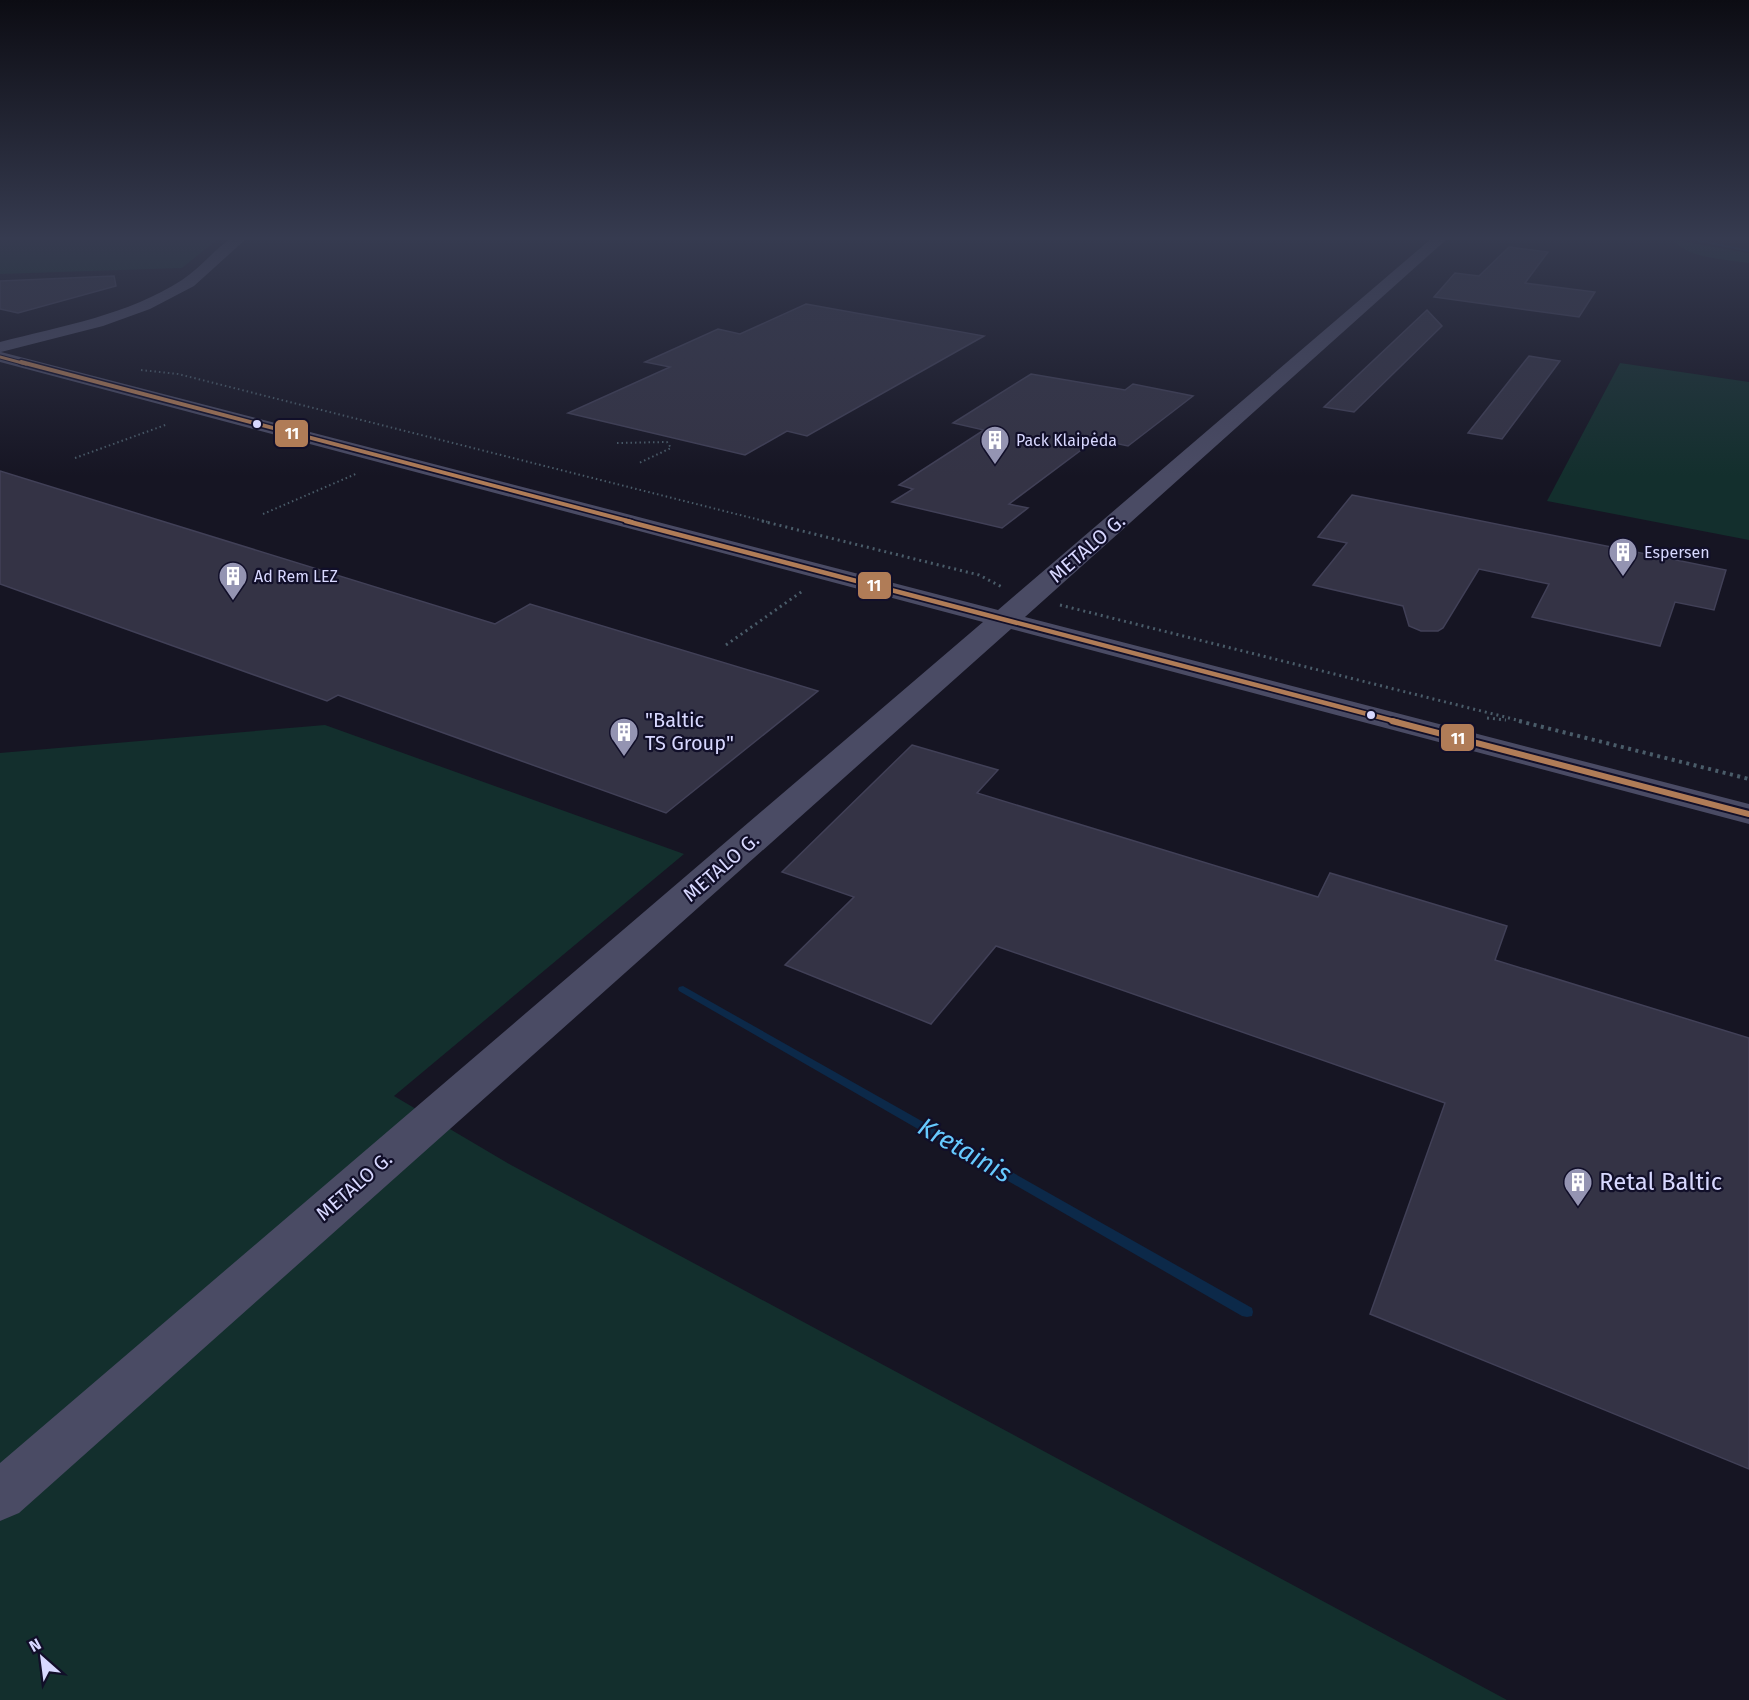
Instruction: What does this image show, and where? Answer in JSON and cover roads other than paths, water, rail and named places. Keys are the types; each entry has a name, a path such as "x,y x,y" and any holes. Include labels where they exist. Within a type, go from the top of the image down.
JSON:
{"street":[{"path":"0,346 106,317"},
{"name":"METALO G.","path":"0,1496 1350,317"},
{"path":"0,357 1749,814"}],"waterway":[{"name":"Kretainis","path":"683,989 1247,1312"}],"place":[{"name":"Pack Klaipėda","path":"995,466"},
{"name":"Espersen","path":"1623,578"},
{"name":"Ad Rem LEZ","path":"233,602"},
{"name":"\"Baltic TS Group\"","path":"624,758"},
{"name":"Retal Baltic","path":"1578,1208"}]}
